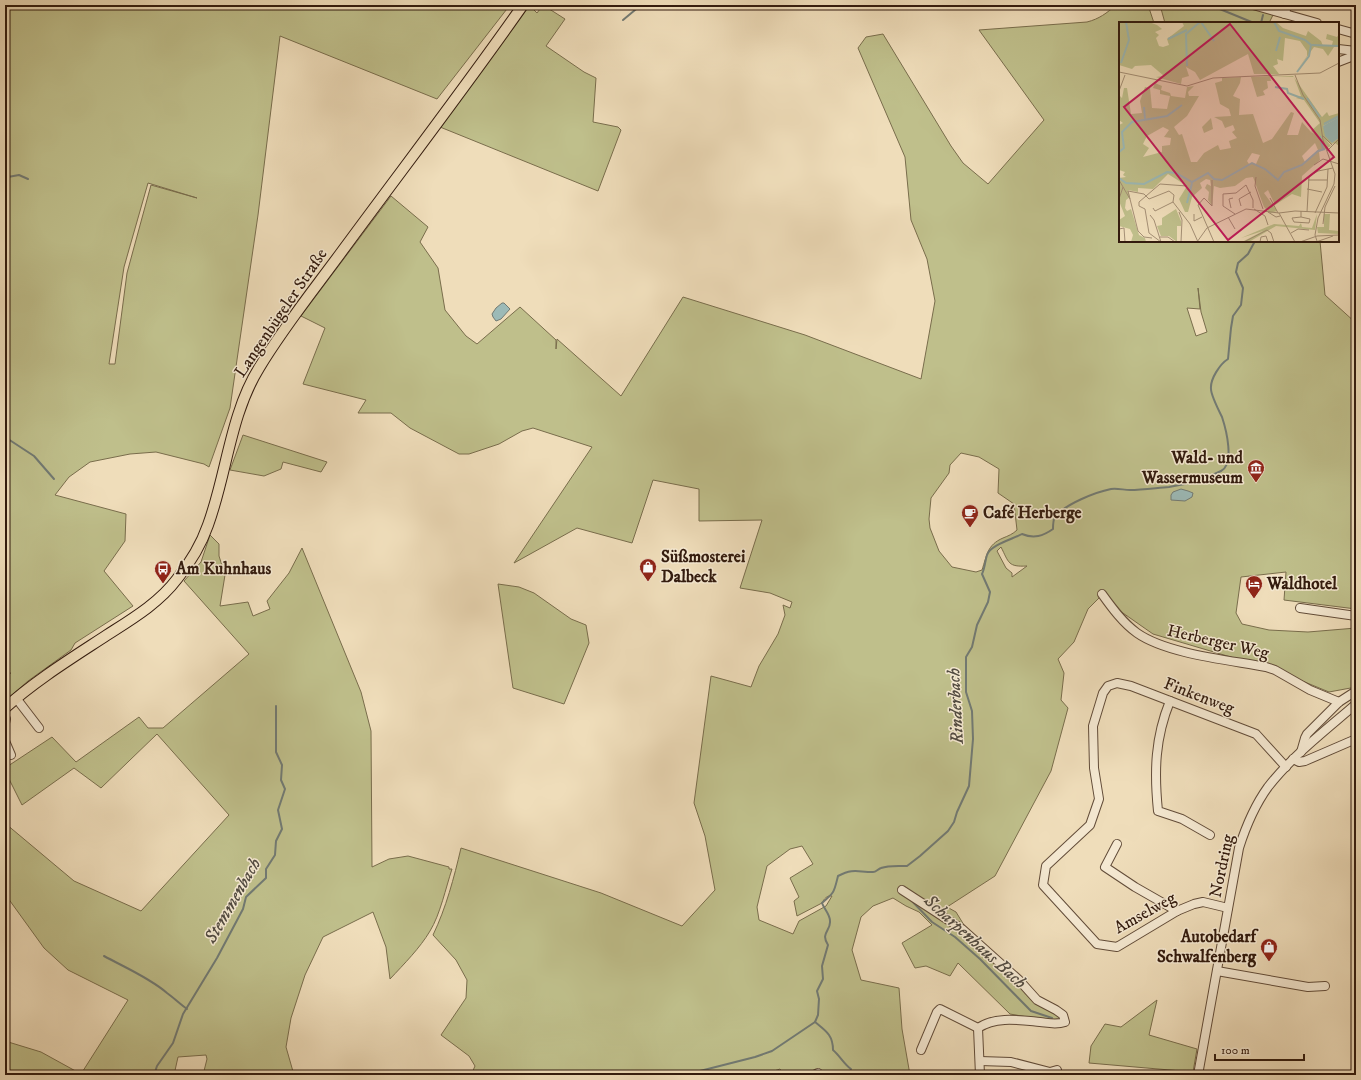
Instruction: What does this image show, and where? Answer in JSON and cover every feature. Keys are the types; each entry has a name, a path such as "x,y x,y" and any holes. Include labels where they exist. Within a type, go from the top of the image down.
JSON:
{"main road":[{"name":"Langenbügeler Straße","path":"5,708 54,670 139,614 160,597 176,580 195,554 208,526 238,415 258,369 313,291 523,5"}],"street":[{"path":"1253,5 1285,14 1297,20 1310,22"},
{"path":"1285,14 1287,5"},
{"path":"1339,29 1356,34"},
{"path":"1339,49 1356,51"},
{"path":"1339,62 1356,55"},
{"name":"Herberger Weg","path":"1102,594 1125,622 1137,632 1152,641 1171,648 1266,667 1275,670 1310,690 1339,702"},
{"path":"1300,608 1356,616"},
{"name":"Finkenweg","path":"1100,703 1103,693 1108,686 1117,683 1131,686 1256,734 1286,767"},
{"path":"1300,753 1305,738 1308,734 1339,702 1356,691"},
{"path":"16,698 39,728"},
{"path":"1170,701 1159,734 1156,776 1158,811 1182,819 1210,835"},
{"name":"Amselweg","path":"1100,703 1093,726 1092,747 1094,768 1100,798 1090,825 1046,866 1043,885 1097,944 1117,947 1177,911 1194,904 1203,902 1228,908"},
{"name":"Nordring","path":"1198,1075 1239,848 1245,831 1261,797 1286,767 1356,704"},
{"path":"5,717 5,723"},
{"path":"1293,760 1299,762 1306,761 1356,739"},
{"path":"5,741 11,754"},
{"path":"1117,844 1105,867 1177,911"},
{"path":"902,890 962,929 1020,980 1037,1000 1063,1015 1065,1022 1057,1024 1013,1019 987,1022 978,1028"},
{"path":"1217,971 1308,987 1325,986"},
{"path":"921,1050 937,1012 940,1009 978,1028"},
{"path":"978,1028 980,1075"},
{"path":"980,1061 1011,1062 1050,1072 1057,1070"}],"green space":[{"path":"5,5 510,5 437,99 280,36 258,215 230,408 209,467 204,464 156,452 130,454 90,462 69,477 55,495 126,514 125,541 104,571 133,606 75,643 71,650 28,681 5,701 5,676 11,673 5,674","holes":["148,183 197,198 151,185 127,273 115,364 109,364 124,267"]},
{"path":"526,5 529,5 537,13 543,5 565,19 546,46 584,72 596,78 593,122 618,127 621,130 598,191 440,127"},
{"path":"1116,5 1148,5 1154,22 1119,22 1119,242 1320,242 1325,295 1356,323 1356,609 1284,600 1286,572 1241,577 1236,613 1242,624 1269,630 1308,632 1356,628 1356,687 1329,692 1278,671 1153,634 1100,597 1088,609 1074,642 1058,659 1064,673 1061,700 1068,708 1051,771 995,876 947,907 956,912 964,925 984,948 1037,1000 1063,1016 1056,1022 1010,1014 958,963 950,976 926,966 915,968 902,943 932,925 919,912 893,898 873,906 861,917 852,950 861,980 899,988 902,1029 910,1075 818,1075 816,1071 806,1075 784,1075 780,1069 762,1075 471,1075 475,1066 469,1056 441,1035 466,998 467,980 456,960 433,935 449,893 461,848 601,893 682,926 715,890 705,836 694,803 711,676 751,687 759,666 778,634 785,615 783,605 790,608 792,602 770,593 740,588 762,520 699,521 699,489 653,480 632,543 577,528 514,563 592,447 533,428 522,431 499,444 469,454 459,454 410,428 391,413 358,413 366,400 303,384 325,328 301,316 391,196 428,227 420,242 438,268 445,310 466,336 477,344 520,307 556,340 556,349 557,339 621,396 683,297 805,335 921,379 935,301 927,259 911,220 905,157 858,48 866,37 883,34 951,146 963,163 988,184 1044,120 979,30 1087,22 1106,13","holes":["1198,288 1201,312 1207,332 1196,336 1187,308 1200,309","961,453 979,457 999,469 998,493 1014,504 1017,530 991,547 988,551 982,570 976,572 952,567 939,551 930,528 929,519 931,498 949,473 950,465","1001,547 1010,563 1016,566 1027,566 1012,577 1012,573 1006,568 997,551","802,846 813,864 790,878 799,897 794,901 797,916 822,903 827,897 832,896 826,906 799,921 793,934 759,920 757,907 767,866 790,849"]},
{"path":"1160,5 1278,5 1270,22 1165,22"},
{"path":"243,435 327,462 321,472 283,462 281,469 264,476 230,470"},
{"path":"210,535 219,544 219,556 225,575 220,606 248,602 253,616 270,609 267,601 289,573 302,548 361,692 371,731 372,867 389,859 408,856 452,869 437,917 422,944 390,979 386,947 373,912 323,937 305,975 291,1018 286,1047 294,1075 203,1075 207,1059 206,1055 178,1057 174,1075 5,1075 5,1041 41,1052 81,1074 128,1000 68,970 44,948 5,894 6,824 74,881 141,911 229,815 157,734 101,788 74,768 22,805 5,771 5,768 52,737 76,762 139,717 148,728 163,728 249,654 184,581 201,562"},
{"path":"498,584 519,587 534,593 571,619 586,625 589,643 564,704 513,688"},
{"path":"1157,1000 1149,1035 1197,1049 1193,1072 1089,1063 1091,1046 1105,1024 1121,1027"}],"water":[{"path":"502,303 510,309 501,319 496,321 492,314"},
{"path":"1181,489 1193,493 1192,497 1185,501 1171,500 1171,495 1173,492"}],"waterway":[{"path":"623,20 641,5"},
{"path":"1210,5 1252,22"},
{"name":"Rinderbach","path":"1261,22 1263,15"},
{"path":"5,176 8,177 19,175 28,179"},
{"name":"Rinderbach","path":"690,1075 772,1051 815,1022 818,1015 819,999 817,991 823,979 822,966 828,945 825,935 830,924 829,916 822,903 833,891 838,876 852,871 875,872 887,866 907,866 948,831 954,822 969,786 973,739 972,711 966,692 966,657 972,647 977,625 988,602 990,592 982,574 989,551 997,545 1022,534 1026,536 1038,536 1046,533 1053,529 1054,518 1060,512 1073,503 1097,493 1113,489 1139,490 1169,487 1208,477 1221,471 1225,467 1229,454 1226,430 1212,395 1211,385 1216,372 1228,359 1233,316 1241,305 1243,288 1236,272 1238,263 1248,254 1254,242"},
{"path":"5,437 34,456 54,479"},
{"name":"Stemmenbach","path":"154,1075 157,1066 173,1043 183,1014 217,958 243,909 246,897 266,878 266,869 275,855 276,841 282,829 278,810 285,789 281,780 282,765 276,752 276,706"},
{"name":"Scharpenhaus Bach","path":"909,898 932,922 955,937 980,959 1031,1011 1052,1018"},
{"path":"104,956 153,982 187,1009"},
{"path":"815,1022 828,1034 832,1041 833,1050 851,1069 849,1075"}],"place":[{"name":"Wald- und Wassermuseum","path":"1256,483"},
{"name":"Café Herberge","path":"970,528"},
{"name":"Süßmosterei Dalbeck","path":"648,582"},
{"name":"Am Kuhnhaus","path":"163,584"},
{"name":"Waldhotel","path":"1254,599"},
{"name":"Autobedarf Schwalfenberg","path":"1269,962"}]}
